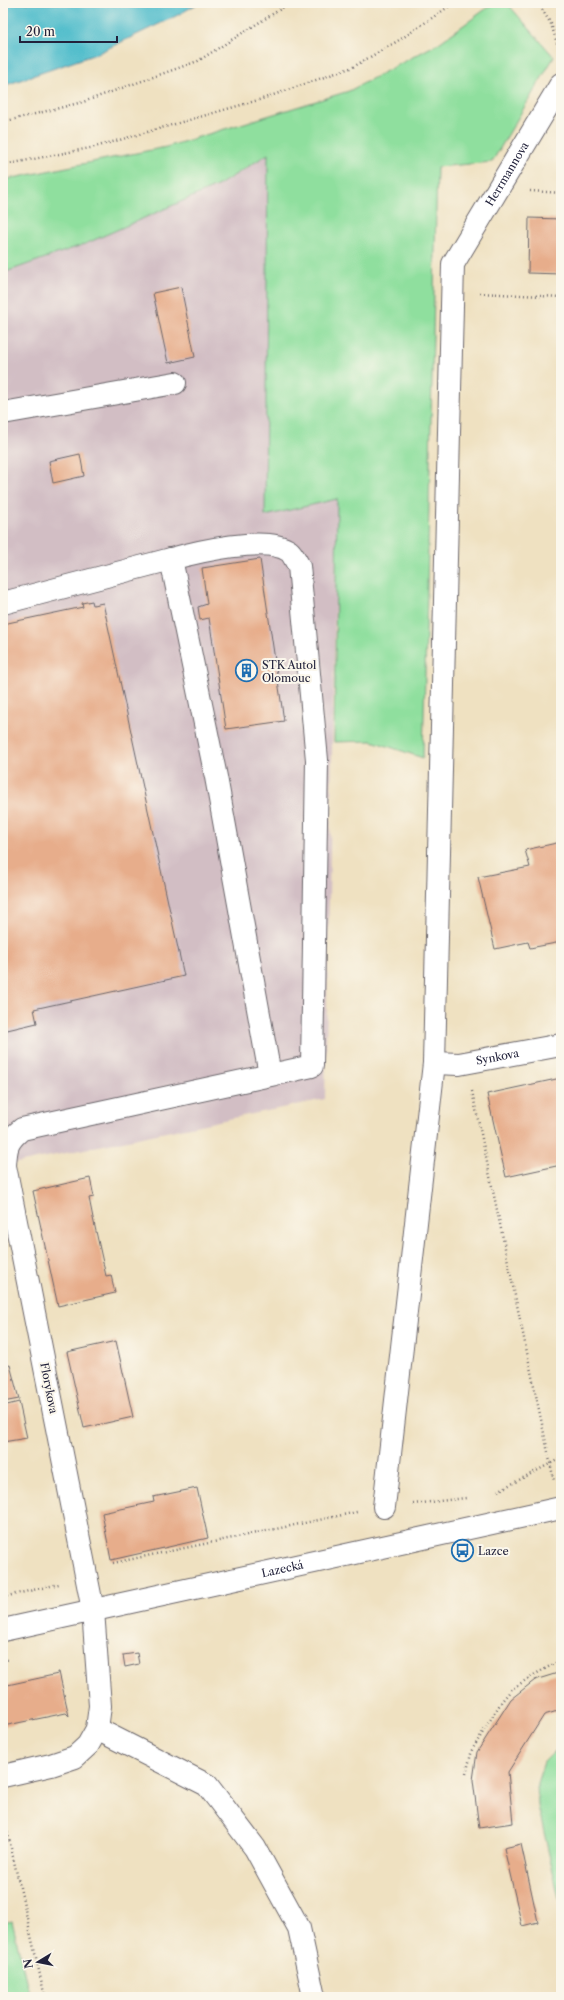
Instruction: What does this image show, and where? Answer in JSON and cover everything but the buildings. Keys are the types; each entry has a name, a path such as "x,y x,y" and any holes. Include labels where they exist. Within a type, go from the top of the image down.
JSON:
{"street":[{"name":"Herrmannova","path":"453,292 453,264 561,84"},
{"path":"384,1507 434,1063 453,292"},
{"path":"3,413 175,383"},
{"name":"Florykova","path":"97,1729 100,1706 93,1610 5,1176 6,1152 10,1138 22,1129 312,1066 317,760 299,566 290,551 273,544 245,545 189,554 171,559"},
{"path":"3,603 171,559 216,777 270,1075"},
{"name":"Synkova","path":"434,1063 466,1063 561,1045"},
{"name":"Lazecká","path":"3,1630 561,1508"},
{"path":"3,1776 75,1758 88,1745 97,1729 207,1785 255,1848 299,1928 314,1997"}],"path":[{"path":"3,122 83,102 198,61 290,3"},
{"path":"3,165 95,147 262,99 353,67 401,39 454,3"},
{"path":"538,3 550,24 561,56"},
{"path":"453,292 561,297"},
{"path":"466,1063 554,1484"},
{"path":"496,1492 561,1458"},
{"path":"110,1564 243,1534 384,1507 467,1498"},
{"path":"3,1597 60,1584"},
{"path":"466,1774 472,1750 502,1701 512,1689 561,1660"},
{"path":"3,1814 45,1997"}],"shaded area":[{"path":"268,154 265,515 337,499 325,1099 3,1166 3,273 83,244 219,185"}],"green space":[{"path":"494,3 507,3 554,57 492,162 437,167 423,758 372,741 334,742 337,499 265,516 268,154 219,185 85,244 3,273 3,180 166,147 349,91 439,43"},
{"path":"561,1745 561,1907 538,1806 537,1783 544,1762"},
{"path":"12,1921 30,1997 3,1997 3,1923"}],"water":[{"path":"3,3 199,3 176,16 96,54 3,86"}],"place":[{"name":"STK Autol Olomouc","path":"247,671"},
{"name":"Lazce","path":"463,1551"}]}
